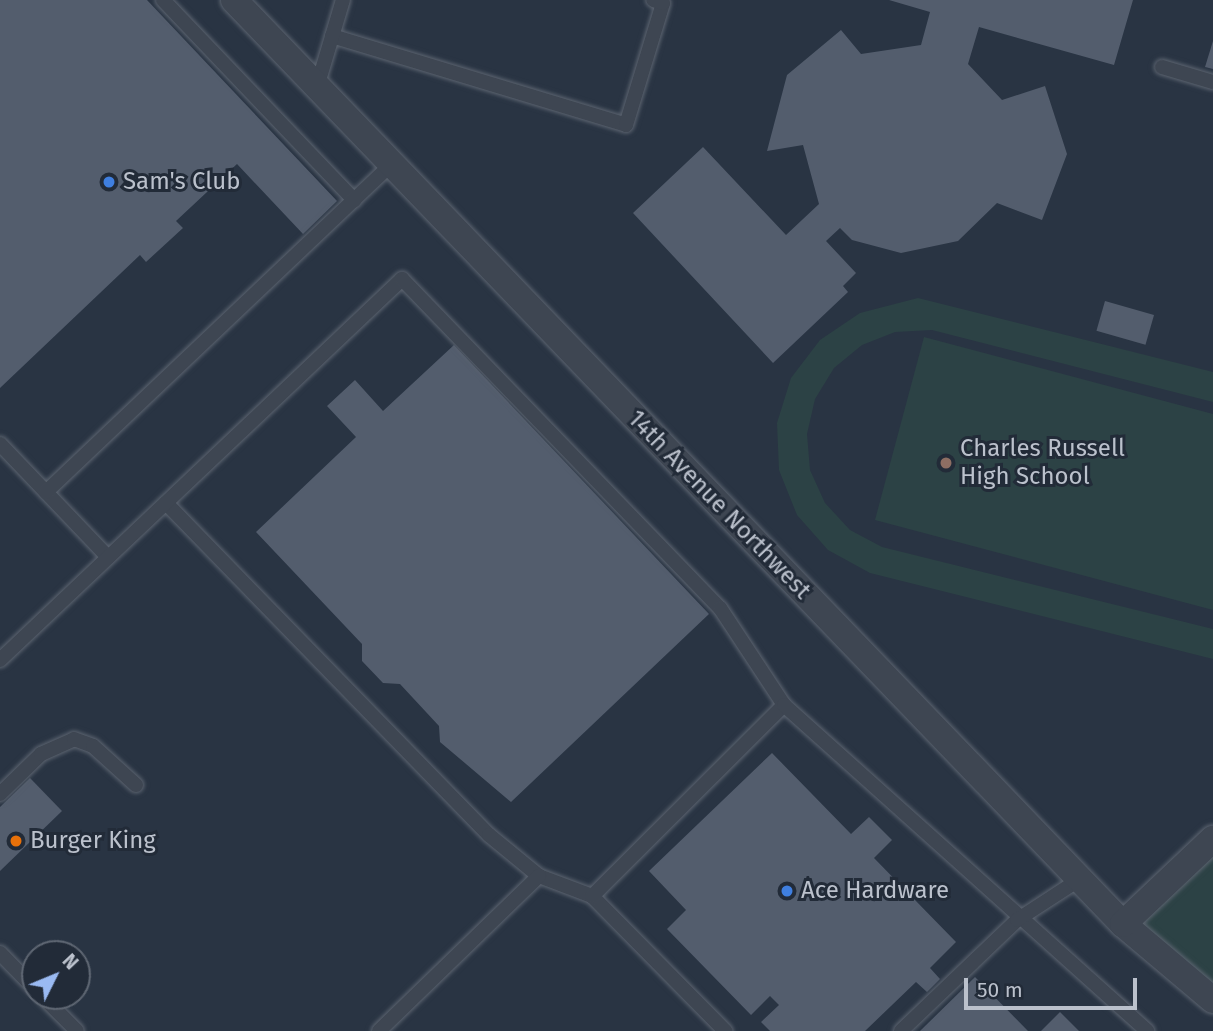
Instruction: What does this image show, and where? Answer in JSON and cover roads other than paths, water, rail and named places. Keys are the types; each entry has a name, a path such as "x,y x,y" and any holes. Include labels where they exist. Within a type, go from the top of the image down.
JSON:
{"street":[{"name":"14th Avenue Northwest","path":"234,0 1123,923 1213,1000"},
{"path":"1123,923 1213,839"}],"lane":[{"path":"163,0 354,200"},
{"path":"317,87 343,0"},
{"path":"332,36 626,125 663,3 653,0"},
{"path":"1162,67 1213,82"},
{"path":"46,492 391,165"},
{"path":"0,660 402,279 720,608 785,705 1017,920 1147,1031"},
{"path":"0,444 108,557"},
{"path":"166,503 489,835 539,876 592,897 725,1031"},
{"path":"592,897 785,705"},
{"path":"0,794 41,754 74,739 93,746 136,785"},
{"path":"379,1031 539,876"},
{"path":"901,1031 1017,920 1080,879"},
{"path":"0,953 21,975"},
{"path":"56,1010 77,1031"}],"place":[{"name":"Sam's Club","path":"109,182"},
{"name":"Charles Russell High School","path":"946,463"},
{"name":"Burger King","path":"16,841"},
{"name":"Ace Hardware","path":"787,891"}]}
